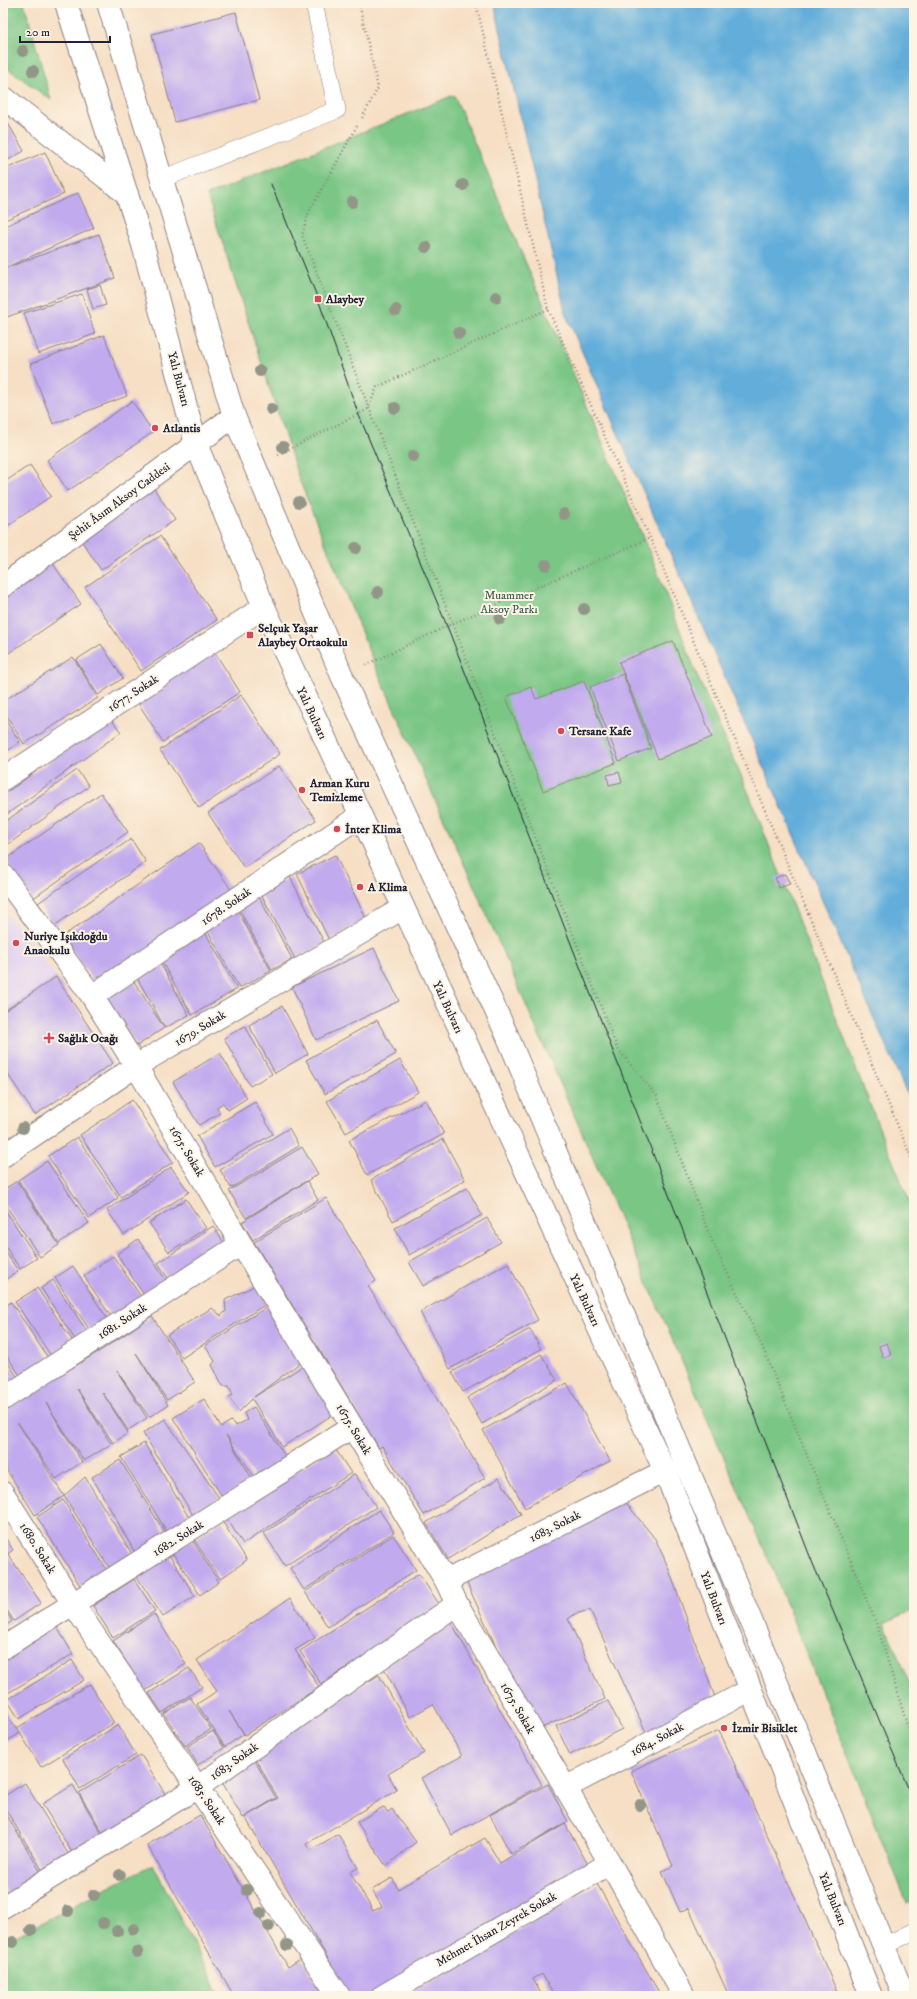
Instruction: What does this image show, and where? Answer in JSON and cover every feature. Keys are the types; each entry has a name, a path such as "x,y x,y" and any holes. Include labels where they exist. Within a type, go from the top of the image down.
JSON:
{"street":[{"name":"Yalı Bulvarı","path":"66,3 143,245 196,444 264,607 665,1471 871,1996"},
{"name":"Yalı Bulvarı","path":"108,3 234,416 254,467 342,676 507,1035 904,1996"},
{"path":"3,97 127,194"},
{"name":"Şehit Âsım Aksoy Caddesi","path":"3,586 234,416"},
{"name":"1677. Sokak","path":"3,779 264,607"},
{"name":"1678. Sokak","path":"92,996 360,816"},
{"name":"1675. Sokak","path":"3,875 92,996 136,1066 241,1244 446,1581 457,1604 610,1863 684,1996"},
{"name":"1679. Sokak","path":"3,1156 136,1066 403,908"},
{"name":"1681. Sokak","path":"3,1399 241,1244"},
{"name":"1682. Sokak","path":"3,1648 352,1427"},
{"name":"1683. Sokak","path":"446,1581 665,1471"},
{"name":"1680. Sokak","path":"3,1493 73,1604"},
{"name":"1685. Sokak","path":"73,1604 339,1996"},
{"name":"1683. Sokak","path":"3,1907 198,1787 457,1604"},
{"name":"1684. Sokak","path":"565,1788 750,1690"},
{"name":"Mehmet İhsan Zeyrek Sokak","path":"383,1996 610,1863"}],"lane":[{"path":"162,179 337,110 314,3"},
{"path":"884,1946 914,1931"}],"path":[{"path":"359,3 378,88 308,212 302,235 368,409 617,1048 657,1096 709,1234 764,1351 876,1625 914,1748"},
{"path":"476,3 548,309 650,538 914,1164"},
{"path":"254,467 368,409 377,386 548,309"},
{"path":"342,676 453,624 650,538"}],"shaded area":[{"name":"Nuriye Işıkdoğdu Anaokulu","path":"3,909 56,977 3,1012"}],"green space":[{"path":"3,3 24,3 51,100 3,65"},
{"name":"Muammer Aksoy Parkı","path":"454,95 652,558 699,680 749,794 882,1135 914,1212 914,1610 884,1623 914,1694 914,1900 907,1903 770,1563 477,893 375,666 299,479 207,195"},
{"path":"153,1864 220,1996 3,1996 3,1943"}],"water":[{"path":"494,3 914,3 914,1110 566,315"}],"building":[{"path":"236,12 259,100 175,122 152,34"},
{"path":"5,118 24,151 3,163 3,119"},
{"path":"45,152 64,194 3,221 3,170"},
{"path":"78,193 94,228 3,269 3,227"},
{"path":"99,234 115,278 7,317 3,305 3,269"},
{"path":"100,285 106,305 93,309 87,289"},
{"path":"82,294 95,334 38,354 24,313"},
{"path":"104,335 127,396 53,424 30,364"},
{"path":"132,401 153,432 68,491 47,460"},
{"path":"30,465 51,496 3,529 3,483"},
{"path":"153,487 175,520 101,570 79,537"},
{"path":"160,536 217,620 141,671 85,587"},
{"path":"51,561 81,604 3,657 3,594"},
{"path":"673,641 712,737 658,759 619,662"},
{"path":"101,644 123,678 98,695 76,660"},
{"path":"212,648 240,692 163,742 135,698"},
{"path":"73,657 98,698 24,744 3,710 3,701"},
{"path":"623,674 651,748 619,761 590,687"},
{"name":"Tersane Kafe","path":"584,681 616,763 543,791 506,697 531,687 536,699"},
{"path":"241,695 280,754 199,808 160,750"},
{"path":"3,716 20,742 3,754"},
{"path":"110,718 121,732 3,817 3,795"},
{"path":"279,766 316,820 244,868 208,813"},
{"path":"77,770 89,786 3,848 3,823"},
{"path":"619,772 622,782 609,785 607,775"},
{"path":"101,793 128,832 32,899 5,860"},
{"path":"131,839 146,862 54,926 38,903"},
{"path":"199,843 232,891 96,985 63,936"},
{"path":"335,855 367,920 329,940 297,874"},
{"path":"785,874 790,884 779,888 775,878"},
{"path":"290,877 325,944 295,959 260,892"},
{"path":"258,895 292,959 272,970 238,907"},
{"path":"237,909 271,971 239,988 205,926"},
{"path":"204,930 237,989 192,1015 159,957"},
{"path":"374,948 399,1001 316,1040 292,987"},
{"path":"159,961 189,1015 165,1028 135,974"},
{"name":"Sağlık Ocağı","path":"56,977 113,1063 35,1115 3,1067 3,1012"},
{"path":"133,980 164,1028 137,1046 106,997"},
{"path":"282,1006 308,1054 275,1073 249,1025"},
{"path":"377,1020 396,1054 325,1094 306,1060"},
{"path":"245,1026 272,1074 250,1086 224,1038"},
{"path":"220,1053 247,1098 228,1110 223,1103 217,1107 220,1113 199,1125 173,1082"},
{"path":"400,1060 418,1092 346,1133 327,1101"},
{"path":"132,1100 173,1162 121,1197 80,1135"},
{"path":"426,1100 444,1134 367,1175 349,1140"},
{"path":"255,1102 273,1134 215,1167 197,1136"},
{"path":"289,1128 299,1146 231,1188 220,1170"},
{"path":"77,1137 118,1198 89,1218 48,1156"},
{"path":"443,1139 465,1180 393,1221 371,1180"},
{"path":"302,1147 318,1174 246,1218 229,1191"},
{"path":"47,1161 89,1223 59,1243 18,1180"},
{"path":"171,1167 189,1192 124,1235 107,1210"},
{"path":"17,1181 59,1245 40,1257 3,1201 3,1190"},
{"path":"307,1181 318,1200 253,1240 242,1222"},
{"path":"467,1188 482,1215 409,1255 395,1228"},
{"path":"326,1198 376,1281 368,1286 485,1478 424,1515 382,1446 379,1448 254,1242"},
{"path":"186,1199 206,1228 169,1252 149,1223"},
{"path":"3,1207 37,1258 20,1269 3,1243"},
{"path":"487,1218 501,1242 423,1286 409,1262"},
{"path":"213,1226 227,1247 172,1284 158,1263"},
{"path":"138,1239 168,1283 146,1298 117,1254"},
{"path":"3,1248 18,1271 3,1281"},
{"path":"113,1256 144,1301 114,1321 84,1276"},
{"path":"508,1263 538,1320 450,1369 420,1312"},
{"path":"73,1266 110,1323 93,1335 55,1278"},
{"path":"53,1280 90,1336 78,1344 41,1288"},
{"path":"254,1286 269,1302 182,1358 167,1335 212,1308 221,1316 226,1311 225,1300"},
{"path":"37,1288 76,1346 54,1360 15,1302"},
{"path":"11,1302 50,1361 23,1380 3,1350 3,1308"},
{"path":"270,1305 305,1359 254,1397 306,1364 337,1412 282,1447 252,1399 239,1412 229,1397 233,1395 229,1386 223,1386 212,1365 215,1361 205,1346"},
{"path":"152,1316 195,1382 167,1400 136,1353 168,1405 149,1417 117,1371 147,1418 128,1430 102,1392 128,1433 113,1443 77,1389 111,1444 84,1461 46,1403 82,1462 56,1479 18,1423 64,1496 35,1515 3,1464 3,1410 103,1349"},
{"path":"530,1329 541,1349 463,1392 452,1372"},
{"path":"887,1343 891,1355 883,1358 879,1346"},
{"path":"541,1354 557,1380 482,1424 467,1398"},
{"path":"3,1355 20,1381 3,1392"},
{"path":"567,1383 610,1461 525,1508 483,1430"},
{"path":"204,1399 221,1427 231,1421 236,1426 247,1420 244,1413 254,1407 287,1459 256,1479 226,1435 253,1480 223,1498 173,1418"},
{"path":"165,1419 219,1498 193,1515 143,1433"},
{"path":"144,1443 191,1521 169,1535 121,1457"},
{"path":"334,1447 351,1473 243,1544 226,1517"},
{"path":"120,1460 167,1536 137,1556 92,1477"},
{"path":"355,1474 376,1507 285,1566 264,1533"},
{"path":"85,1477 134,1557 112,1572 64,1496"},
{"path":"499,1478 521,1514 448,1559 426,1523"},
{"path":"623,1499 656,1540 668,1567 716,1700 646,1732 590,1610 575,1614 568,1619 605,1699 535,1731 464,1577"},
{"path":"63,1500 107,1570 81,1587 37,1517"},
{"path":"379,1510 394,1532 304,1590 290,1568"},
{"path":"222,1521 247,1560 220,1579 194,1540"},
{"path":"3,1534 13,1550 3,1557"},
{"path":"393,1535 416,1570 328,1627 305,1592"},
{"path":"192,1540 219,1582 200,1595 172,1552"},
{"path":"8,1554 41,1603 14,1621 3,1604 3,1558"},
{"path":"169,1555 195,1596 163,1617 137,1577"},
{"path":"419,1574 441,1607 321,1684 300,1651"},
{"path":"134,1579 155,1611 113,1638 93,1606"},
{"path":"290,1598 315,1638 295,1650 319,1687 245,1735 229,1711 244,1734 225,1747 197,1704 217,1691 197,1660"},
{"path":"3,1607 12,1621 3,1628"},
{"path":"154,1614 186,1664 145,1691 113,1641"},
{"path":"450,1620 542,1785 452,1835 421,1778 462,1756 433,1704 410,1717 379,1659"},
{"path":"55,1624 73,1654 3,1696 3,1656"},
{"path":"72,1660 84,1680 19,1719 7,1700"},
{"path":"189,1668 202,1687 162,1713 149,1693"},
{"path":"379,1675 424,1753 388,1774 397,1790 306,1844 310,1851 338,1834 358,1868 350,1872 373,1911 382,1907 372,1890 392,1878 398,1889 485,1838 500,1863 565,1824 590,1868 374,1996 350,1996 245,1817 278,1798 251,1751"},
{"path":"90,1684 114,1723 41,1767 17,1728"},
{"path":"190,1697 211,1729 185,1746 164,1714"},
{"path":"608,1701 622,1729 570,1755 556,1726"},
{"path":"3,1708 19,1734 3,1743"},
{"path":"118,1725 136,1755 80,1789 63,1759"},
{"path":"719,1730 839,1996 729,1996 689,1908 680,1912 662,1871 673,1866 631,1771"},
{"path":"213,1731 224,1748 198,1765 187,1747"},
{"path":"141,1755 169,1800 106,1838 79,1793"},
{"path":"252,1756 276,1798 243,1818 218,1775"},
{"path":"25,1783 70,1857 44,1873 3,1805 3,1797"},
{"path":"548,1784 568,1822 511,1854 490,1815"},
{"path":"73,1785 105,1839 75,1857 42,1804"},
{"path":"383,1807 388,1812 392,1809 416,1842 386,1866 357,1822"},
{"path":"3,1809 42,1874 8,1894 3,1886"},
{"path":"200,1815 288,1967 302,1958 324,1996 292,1996 290,1992 283,1996 234,1996 147,1845"},
{"path":"597,1884 661,1996 554,1996 542,1974 533,1979 541,1994 537,1996 405,1996"}],"tram line":[{"path":"271,184 318,299 358,413 447,626 813,1564 914,1802"}],"place":[{"name":"Alaybey","path":"318,299"},
{"name":"Atlantis","path":"155,428"},
{"name":"Selçuk Yaşar Alaybey Ortaokulu","path":"250,635"},
{"name":"Tersane Kafe","path":"561,731"},
{"name":"Arman Kuru Temizleme","path":"302,790"},
{"name":"İnter Klima","path":"337,829"},
{"name":"A Klima","path":"360,887"},
{"name":"Nuriye Işıkdoğdu Anaokulu","path":"16,943"},
{"name":"Sağlık Ocağı","path":"49,1038"},
{"name":"İzmir Bisiklet","path":"724,1728"}]}
